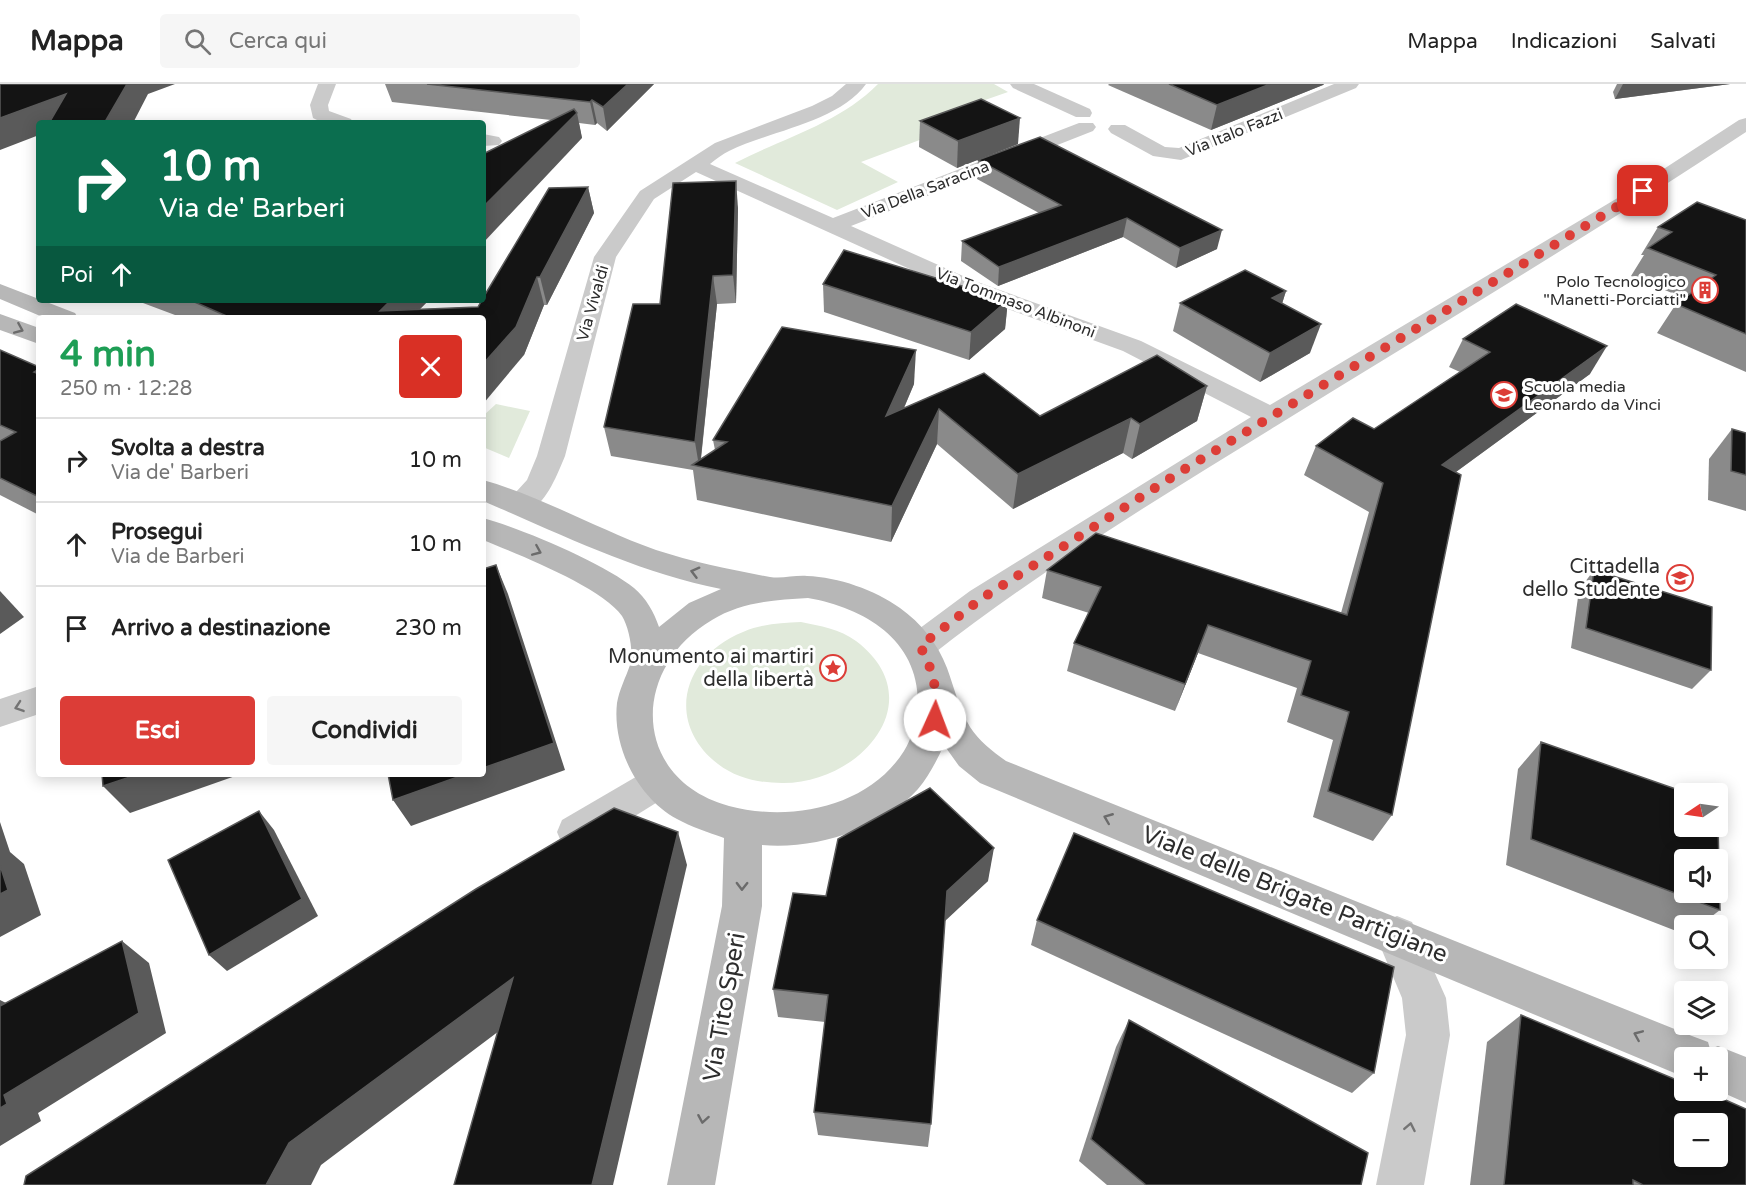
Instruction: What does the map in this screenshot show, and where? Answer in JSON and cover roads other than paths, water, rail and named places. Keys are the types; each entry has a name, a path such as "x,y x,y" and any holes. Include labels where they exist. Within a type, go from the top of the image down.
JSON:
{"main road":[{"path":"0,291 59,315"},
{"path":"0,321 36,336"},
{"path":"486,491 644,558 699,574 773,588"},
{"path":"486,529 561,561 616,592 628,602 640,620 647,642 648,661"},
{"name":"Viale delle Brigate Partigiane","path":"773,588 807,587 852,597 873,605 900,623 920,646 930,666 953,731 965,750 976,761 993,772 1674,1051"},
{"path":"773,588 742,594 713,604 688,619 665,638 648,661 638,684 633,709 635,735 644,759 659,782 682,802 710,818 743,827 787,830 830,823 870,806 902,782 924,752 935,720 937,688"},
{"name":"Via Tito Speri","path":"691,1185 742,906 743,827"},
{"path":"1728,1072 1746,1080"}],"street":[{"path":"327,84 320,105 320,114 330,120"},
{"name":"Via Vivaldi","path":"519,505 539,484 551,456 605,257 627,220 647,195 722,147 819,110 838,100 857,84"},
{"path":"1020,84 1084,120"},
{"path":"1063,84 1084,120"},
{"name":"Via Italo Fazzi","path":"1084,120 1111,117 1155,150 1181,154 1350,84"},
{"name":"Via Della Saracina","path":"832,226 1084,120"},
{"path":"920,646 981,599 1270,416 1652,195 1746,124"},
{"name":"Via Tommaso Albinoni","path":"694,164 964,285 1132,346 1270,416"},
{"path":"0,713 36,701"},
{"path":"543,853 659,782"},
{"path":"1397,936 1424,998 1428,1035 1400,1185"}],"place":[{"name":"Polo Tecnologico \"Manetti-Porciatti\"","path":"1705,290"},
{"name":"Scuola media Leonardo da Vinci","path":"1504,395"},
{"name":"Cittadella dello Studente","path":"1680,578"},
{"name":"Monumento ai martiri della libertà","path":"833,668"}]}
